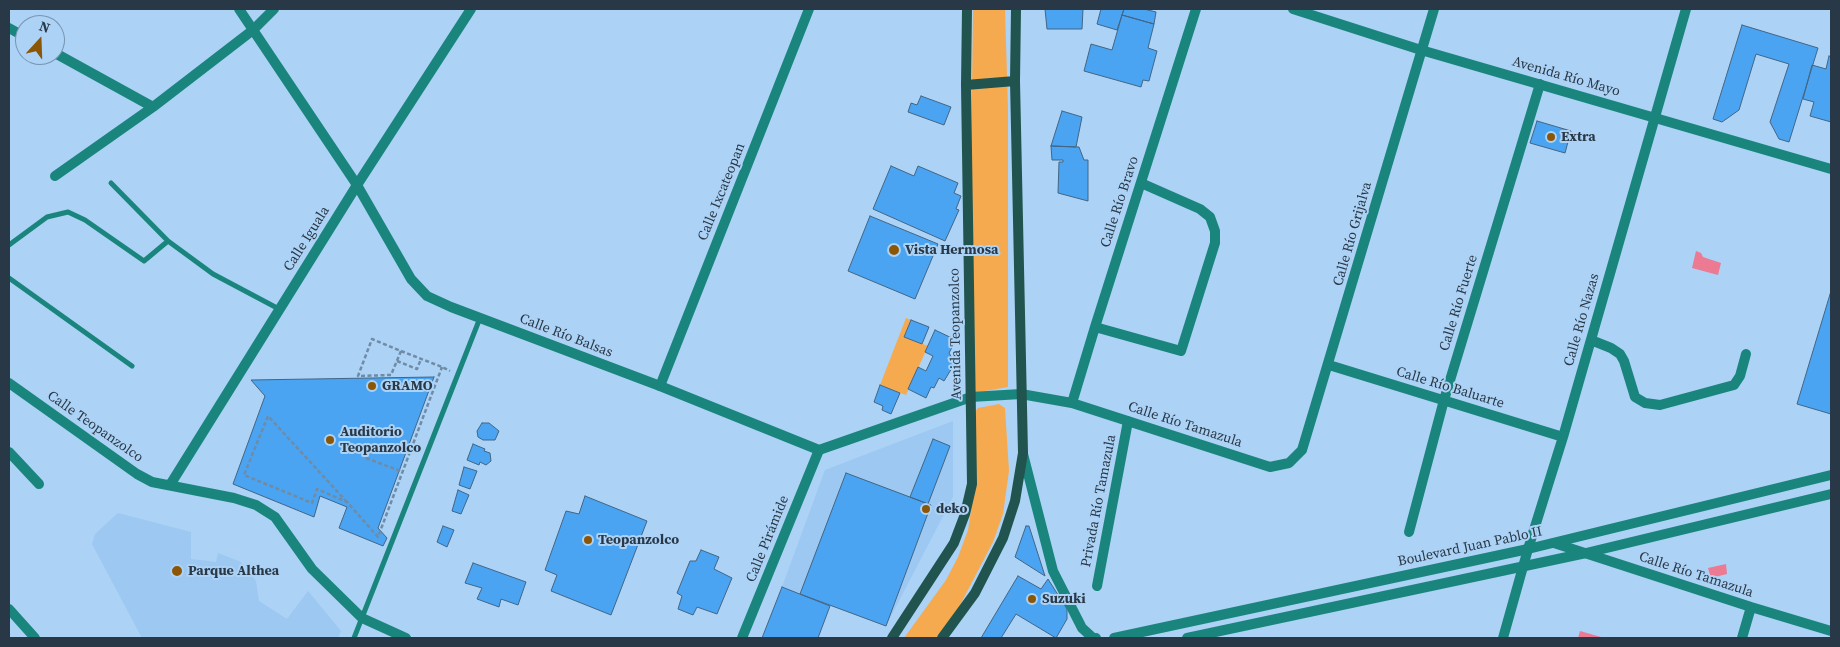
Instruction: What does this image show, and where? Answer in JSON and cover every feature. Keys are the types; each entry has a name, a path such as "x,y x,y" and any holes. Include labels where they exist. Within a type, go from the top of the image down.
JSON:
{"main road":[{"name":"Avenida Teopanzolco","path":"892,638 954,543 965,514 972,484 966,85 967,9"},
{"path":"942,638 975,594 1004,538 1015,501 1023,453 1015,81 1016,9"},
{"path":"966,85 1015,81"}],"street":[{"name":"Calle Río Balsas","path":"239,9 357,184 411,279 426,296 660,386 819,450"},
{"path":"55,176 153,107 253,30 274,9"},
{"name":"Calle Iguala","path":"170,485 357,184 471,9"},
{"name":"Calle Ixcateopan","path":"660,386 809,9"},
{"name":"Calle Río Bravo","path":"1072,403 1196,9"},
{"name":"Avenida Río Mayo","path":"1293,9 1421,50 1831,169"},
{"name":"Calle Río Grijalva","path":"1290,463 1302,450 1329,365 1434,9"},
{"name":"Calle Río Nazas","path":"1502,638 1563,437 1686,9"},
{"path":"65,59 153,107"},
{"name":"Calle Río Fuerte","path":"1409,532 1444,400 1540,84"},
{"path":"1095,327 1181,351 1215,243 1215,230 1210,217 1200,209 1141,183"},
{"path":"1591,340 1620,354 1635,397 1645,403 1660,405 1734,385 1740,376 1746,354"},
{"name":"Calle Río Baluarte","path":"1329,365 1563,437"},
{"name":"Calle Teopanzolco","path":"9,383 137,474 152,482 234,498 256,505 275,517 312,569 362,618 406,638"},
{"path":"819,450 971,397 1021,394"},
{"name":"Calle Río Tamazula","path":"1021,394 1072,403 1270,466 1290,463"},
{"name":"Privada Río Tamazula","path":"1096,586 1128,421"},
{"name":"Calle Pirámide","path":"742,638 819,450"},
{"path":"9,452 39,484"},
{"path":"1023,453 1053,570 1082,628 1093,638 1096,638"},
{"name":"Boulevard Juan Pablo II","path":"1114,638 1528,549 1831,475"},
{"name":"Boulevard Juan Pablo II","path":"1187,638 1586,553 1831,494"},
{"name":"Calle Río Tamazula","path":"1554,542 1831,632"},
{"path":"1742,638 1750,607"},
{"path":"9,609 35,638"}],"lane":[{"path":"111,183 168,241 213,274 279,309"},
{"path":"9,245 46,217 68,212 86,220 144,261 168,241"},
{"path":"9,278 132,366"},
{"path":"354,638 480,318"}],"path":[{"path":"401,351 392,375 358,376 372,340 401,351 442,367 458,374"},
{"path":"397,361 417,369 421,359"},
{"path":"348,502 317,489 312,503 244,475 268,416 348,502 378,537 442,367"},
{"path":"366,458 403,472"}],"shaded area":[{"path":"973,9 1005,9 1008,108 1008,387 974,393 971,168"},
{"path":"1696,251 1701,253 1703,257 1721,263 1718,275 1692,268"},
{"path":"906,318 911,320 904,337 928,346 906,395 880,385"},
{"path":"999,404 1005,408 1009,471 1003,514 993,542 959,607 936,638 904,638 946,580 958,557 968,530 973,498 974,413 978,408"},
{"path":"953,421 953,497 886,626 782,587 825,470"},
{"name":"Parque Althea","path":"118,513 191,532 191,559 216,562 218,553 241,562 256,581 259,601 287,619 308,591 341,631 339,636 337,638 142,638 92,544 95,534"},
{"path":"1726,564 1727,574 1711,578 1708,568"},
{"path":"1580,631 1601,637 1601,638 1578,638"}],"building":[{"path":"1045,9 1083,9 1082,29 1047,29"},
{"path":"1101,9 1124,9 1117,30 1097,24"},
{"path":"1124,9 1144,9 1156,12 1154,24 1122,15"},
{"path":"1122,15 1154,24 1148,48 1157,51 1149,81 1143,80 1141,87 1084,71 1091,44 1112,50"},
{"path":"1742,25 1818,48 1789,142 1779,139 1770,122 1789,64 1756,54 1739,110 1722,122 1713,119"},
{"path":"1829,56 1831,57 1831,122 1810,116 1814,102 1803,99 1812,65 1826,69"},
{"path":"921,96 951,107 944,125 908,112 911,103 917,105"},
{"path":"1062,111 1082,117 1076,147 1051,146"},
{"name":"Extra","path":"1537,121 1571,131 1565,153 1530,143"},
{"path":"1051,146 1079,147 1084,160 1088,160 1088,201 1058,193 1059,162 1063,162 1063,160 1052,160"},
{"path":"891,166 914,176 918,166 958,183 954,193 961,196 956,209 959,210 945,241 873,209"},
{"path":"870,216 938,244 915,299 848,271"},
{"path":"1831,291 1831,414 1797,404"},
{"path":"911,320 929,327 922,344 904,337"},
{"path":"935,330 956,340 949,353 955,363 944,381 939,378 934,388 931,387 926,398 908,389 918,367 926,371 933,356 925,352"},
{"name":"Auditorio Teopanzolco","path":"434,377 378,528 387,538 383,546 339,528 347,507 320,496 314,517 233,484 265,396 251,380"},
{"path":"880,385 900,393 891,414 882,410 883,406 874,402"},
{"path":"482,423 489,423 499,431 495,440 483,440 478,437 477,431"},
{"path":"933,439 950,446 928,504 910,497"},
{"path":"473,444 490,453 491,461 486,465 480,462 479,465 467,460"},
{"path":"464,467 477,471 470,489 459,485"},
{"path":"846,473 931,505 886,626 800,594"},
{"path":"458,490 469,495 461,514 452,511"},
{"path":"585,496 647,521 611,615 551,591 557,575 545,570 566,511 579,514"},
{"path":"443,526 454,530 447,547 437,542"},
{"name":"Suzuki","path":"1026,526 1029,526 1045,576 1015,557"},
{"path":"701,550 719,557 714,569 732,578 717,614 697,607 693,615 678,609 682,596 677,593 690,561 696,561"},
{"path":"473,563 526,582 518,605 501,599 499,607 477,599 482,588 465,583"},
{"name":"Suzuki","path":"1018,576 1041,589 1048,579 1067,609 1067,619 1056,638 1016,614 1001,638 981,638"},
{"path":"782,587 830,606 818,638 762,638"}],"place":[{"name":"Extra","path":"1551,137"},
{"name":"Vista Hermosa","path":"894,250"},
{"name":"GRAMO","path":"372,386"},
{"name":"Auditorio Teopanzolco","path":"330,440"},
{"name":"deko","path":"926,509"},
{"name":"Teopanzolco","path":"588,540"},
{"name":"Parque Althea","path":"177,571"},
{"name":"Suzuki","path":"1032,599"}]}
